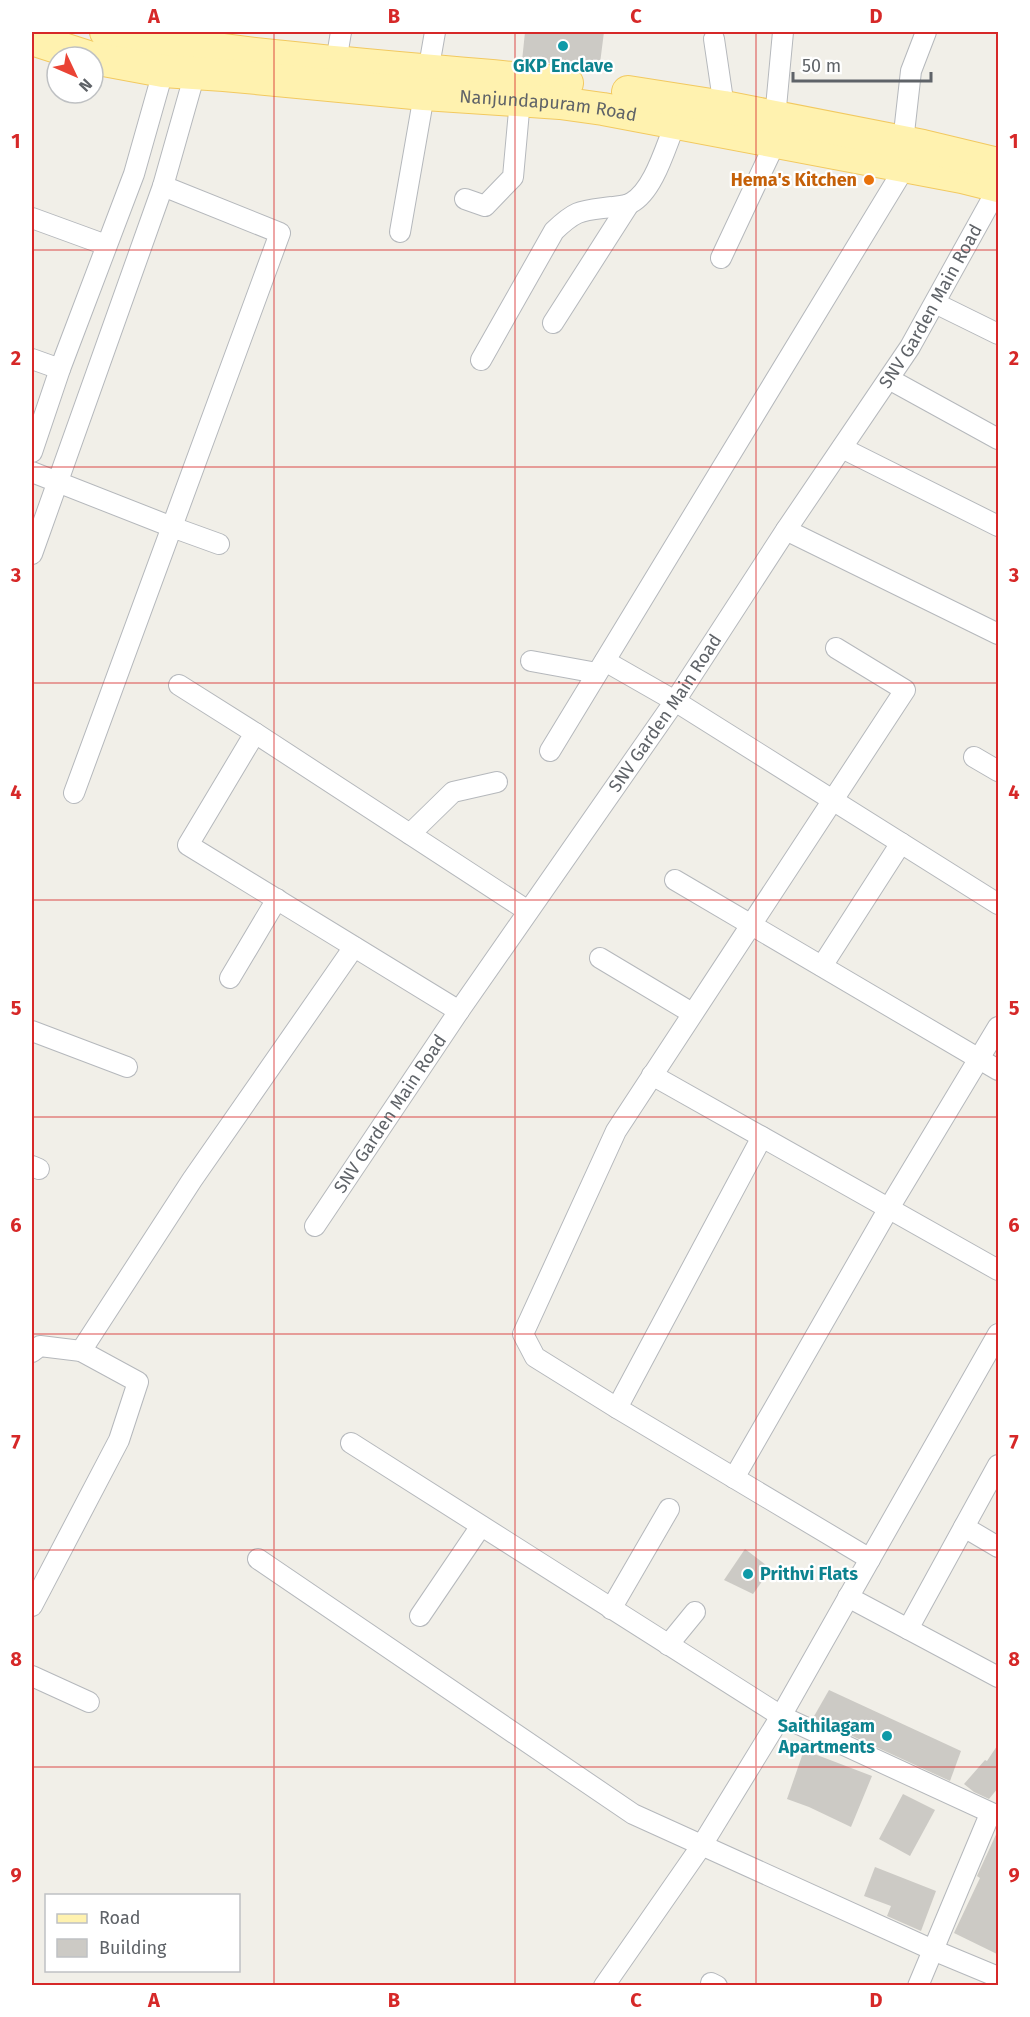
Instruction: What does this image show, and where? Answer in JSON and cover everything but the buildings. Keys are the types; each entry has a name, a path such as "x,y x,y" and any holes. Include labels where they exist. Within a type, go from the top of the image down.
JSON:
{"main road":[{"name":"Nanjundapuram Road","path":"106,32 186,53 425,82 580,84 723,107 775,130"},
{"path":"32,39 51,45"},
{"name":"Nanjundapuram Road","path":"105,57 186,53 336,62 520,100 571,104 676,122 775,130 904,155 999,164"},
{"name":"Nanjundapuram Road","path":"904,155 962,177 999,187"}],"street":[{"path":"336,62 341,32"},
{"path":"400,232 435,32"},
{"path":"721,258 775,130 783,32"},
{"path":"550,751 904,155 911,71 926,32"},
{"path":"714,39 723,107"},
{"path":"32,554 163,186 186,53"},
{"path":"32,452 106,245 186,53"},
{"path":"465,199 485,206 513,177 520,100"},
{"path":"553,323 629,204 649,185 676,122"},
{"path":"74,794 280,233 163,186"},
{"name":"SNV Garden Main Road","path":"315,1226 459,1011 675,701 786,530 889,379 910,347 999,187"},
{"path":"481,360 554,231 579,211 629,204"},
{"path":"32,218 106,245"},
{"path":"935,303 999,334"},
{"path":"32,359 60,369"},
{"path":"889,379 999,439"},
{"path":"842,448 999,526"},
{"path":"32,472 219,544"},
{"path":"786,530 999,634"},
{"path":"836,648 905,690 616,1131 523,1334 535,1357 870,1559"},
{"path":"531,661 601,667 675,701 999,904"},
{"path":"180,685 528,911"},
{"path":"255,733 188,844 459,1011"},
{"path":"974,757 999,771"},
{"path":"410,834 453,792 497,782"},
{"path":"822,966 901,843"},
{"path":"675,880 999,1070"},
{"path":"230,978 277,899"},
{"path":"81,1351 192,1180 354,947"},
{"path":"600,958 692,1013"},
{"path":"734,1478 889,1208 999,1027"},
{"path":"32,1031 127,1067"},
{"path":"652,1075 999,1270"},
{"path":"617,1408 762,1137"},
{"path":"604,1986 702,1845 780,1716 999,1334"},
{"path":"32,1352 40,1346 81,1351 138,1382 119,1440 32,1606"},
{"path":"351,1443 780,1716 994,1815 918,1986"},
{"path":"908,1629 999,1465"},
{"path":"611,1609 669,1509"},
{"path":"420,1616 481,1526"},
{"path":"964,1527 999,1547"},
{"path":"258,1559 633,1814 933,1950 999,1977"},
{"path":"848,1597 999,1677"},
{"path":"668,1645 694,1612"},
{"path":"32,1676 89,1702"}],"place":[{"name":"GKP Enclave","path":"563,46"},
{"name":"Hema's Kitchen","path":"869,180"},
{"name":"Prithvi Flats","path":"748,1574"},
{"name":"Saithilagam Apartments","path":"887,1736"}]}
